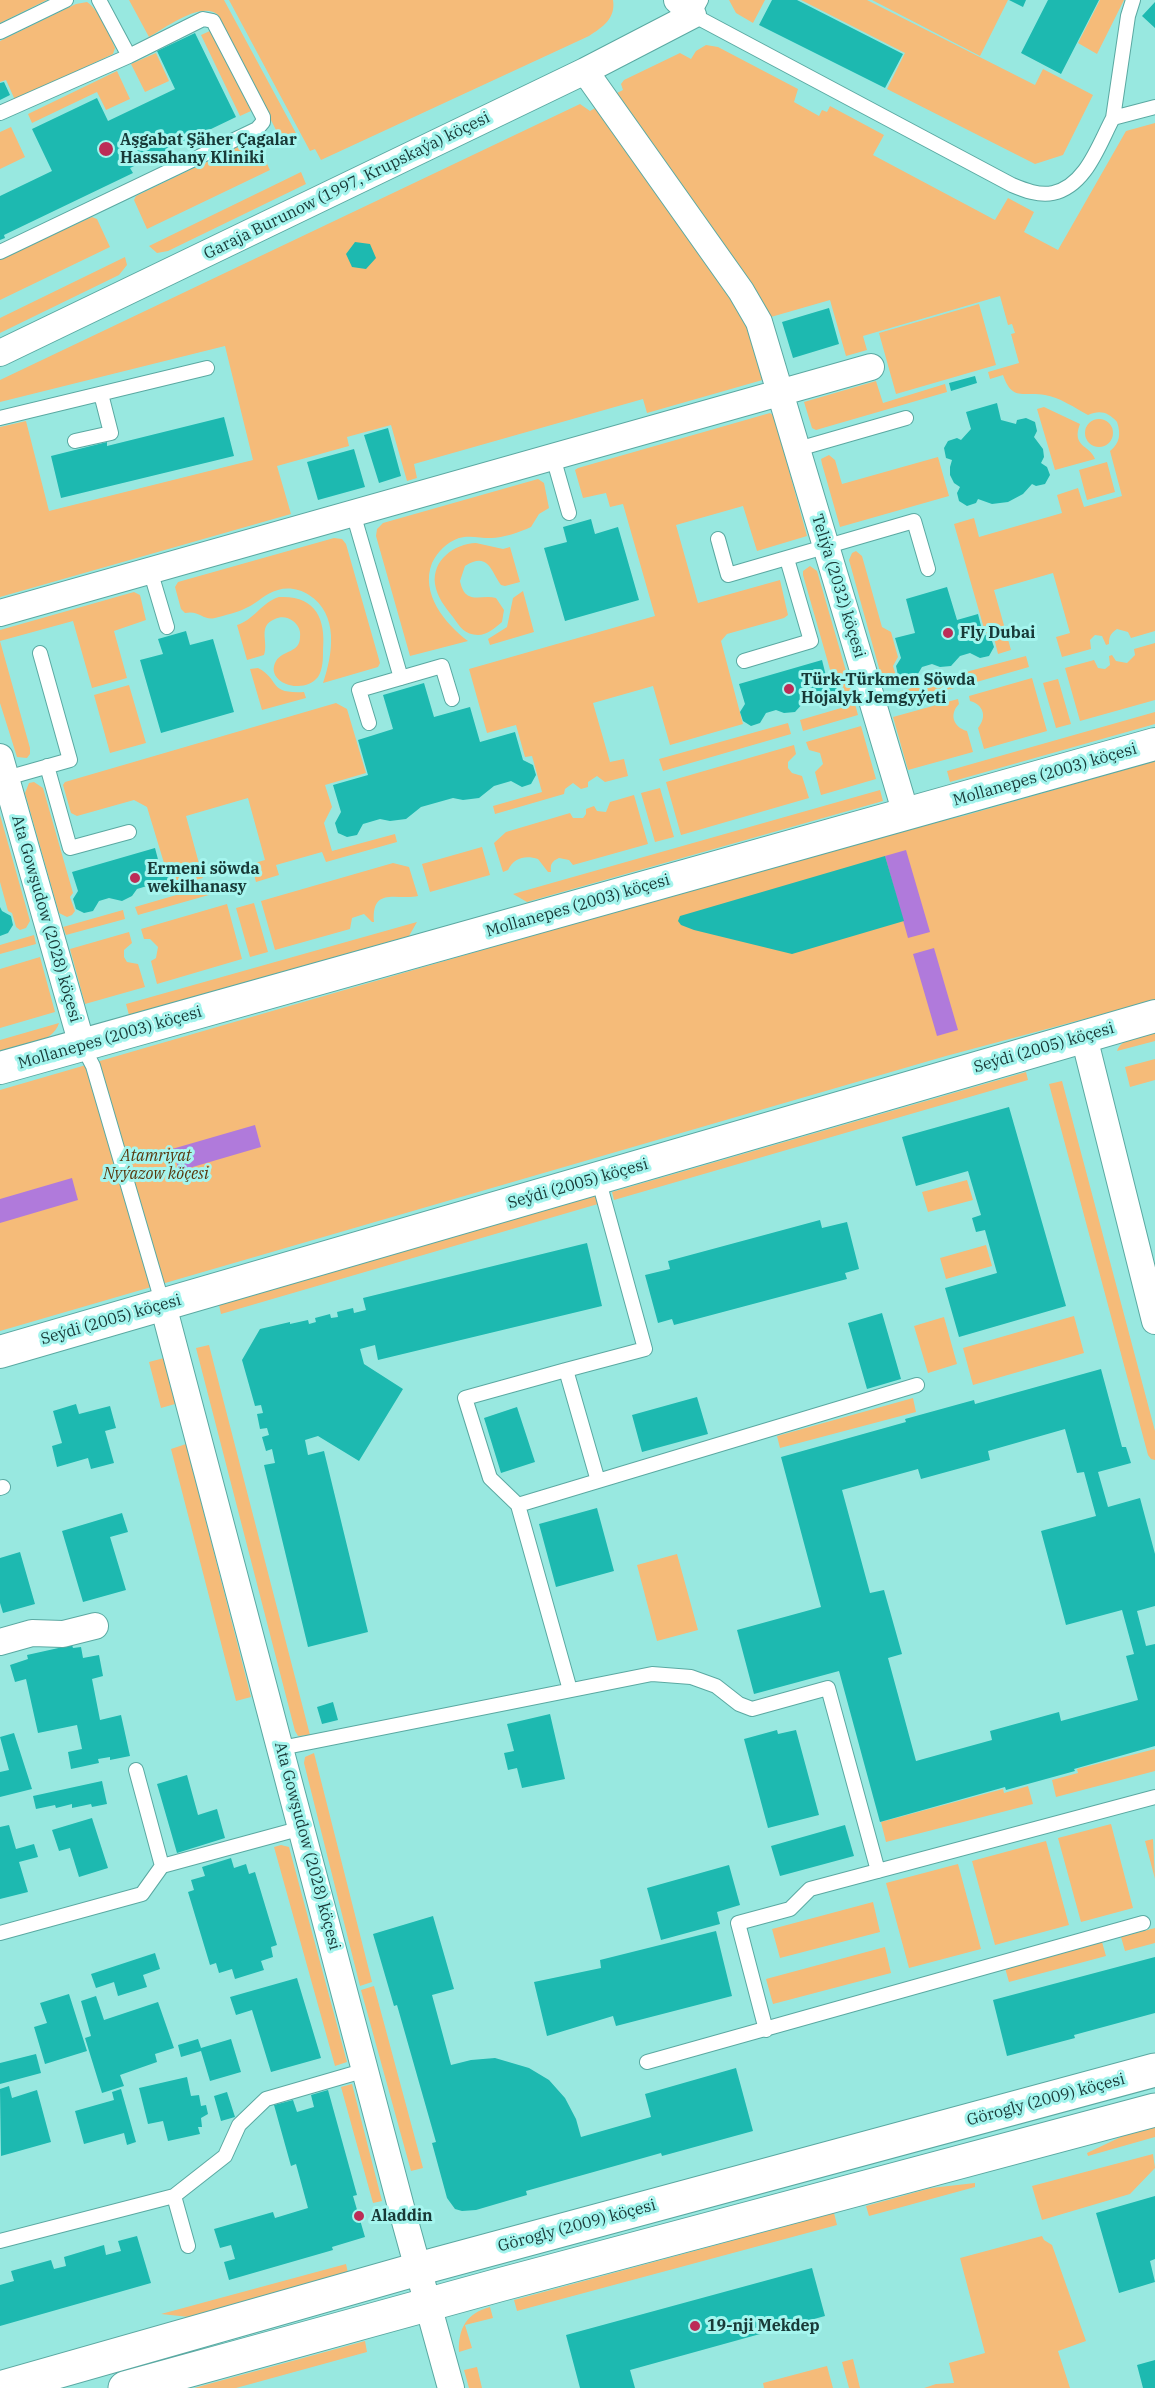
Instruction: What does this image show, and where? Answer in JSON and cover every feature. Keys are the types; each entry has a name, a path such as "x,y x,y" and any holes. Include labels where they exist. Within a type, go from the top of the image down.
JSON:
{"main road":[{"name":"Görogly (2009) köçesi","path":"0,2388 418,2269 1155,2070"},
{"path":"125,2388 427,2304 1155,2110"}],"street":[{"name":"Garaja Burunow (1997, Krupskaýa) köçesi","path":"0,353 585,71 690,5"},
{"name":"Teliýa (2032) köçesi","path":"585,71 752,309 761,328 906,814"},
{"path":"0,613 871,367"},
{"name":"Mollanepes (2003) köçesi","path":"0,1068 1155,744"},
{"name":"Ata Gowşudow (2028) köçesi","path":"2,772 82,1045"},
{"name":"Seýdi (2005) köçesi","path":"0,1352 1155,1016"},
{"path":"1084,1037 1155,1320"},
{"name":"Ata Gowşudow (2028) köçesi","path":"163,1305 451,2388"},
{"path":"0,1642 32,1633 63,1634 95,1626"}],"lane":[{"path":"0,32 66,0"},
{"path":"99,0 129,56"},
{"path":"690,5 1012,185 1032,192 1053,193 1070,184 1086,170 1113,118 1128,16 1133,0"},
{"path":"0,113 129,56 203,18 213,21 263,117 263,122 257,129 0,252"},
{"path":"1113,118 1155,107"},
{"path":"0,418 207,368"},
{"path":"75,441 111,433 101,394"},
{"path":"798,449 906,418"},
{"path":"553,457 569,513"},
{"path":"353,513 401,678"},
{"path":"718,539 728,575 914,521 928,569"},
{"path":"744,661 811,641 788,559"},
{"path":"150,570 167,627"},
{"path":"2,772 47,766 70,760 40,653"},
{"path":"369,723 359,690 442,666 452,699"},
{"path":"47,766 70,848 129,832"},
{"path":"82,1045 93,1066 163,1305"},
{"path":"570,1690 518,1505 490,1478 465,1398 645,1349 598,1178"},
{"path":"566,1370 598,1481"},
{"path":"518,1505 917,1385"},
{"path":"281,1748 652,1674 691,1677 716,1686 739,1704 752,1709 828,1688 878,1871"},
{"path":"136,1770 162,1866"},
{"path":"766,2030 738,1923 790,1909 810,1889 1155,1797"},
{"path":"0,1933 142,1894 162,1866 302,1828"},
{"path":"647,2062 1143,1923"},
{"path":"0,2241 174,2196 225,2156 239,2124 266,2099 366,2070"},
{"path":"174,2196 188,2246"}],"green space":[{"path":"0,0 47,0 0,23"},
{"path":"129,0 224,0 297,135 285,141 278,134 218,15 211,11 193,13 149,37"},
{"path":"229,0 613,0 613,6 607,21 589,36 321,160 315,149 310,151"},
{"path":"729,0 765,0 753,23 736,13"},
{"path":"801,0 867,0 1035,85 1043,69 1093,95 1063,155 1035,164 887,89 905,53"},
{"path":"872,0 1008,0 980,56"},
{"path":"1100,0 1124,0 1097,54 1078,43"},
{"path":"87,2 96,11 107,30 115,48 113,54 15,100 6,80 0,82 0,41 76,4"},
{"path":"212,30 251,111 240,116 201,35"},
{"path":"706,45 718,47 798,89 794,102 819,116 822,110 827,112 830,106 884,135 873,155 995,220 1008,198 1034,212 1024,232 1058,250 1126,131 1155,123 1155,631 1131,638 1128,632 1117,629 1111,635 1109,644 1106,645 1102,636 1095,635 1090,640 1091,649 1062,657 1056,637 1070,633 1053,573 994,590 1011,650 998,654 994,638 985,632 954,524 974,518 979,537 1062,513 1057,495 1078,488 1084,507 1122,496 1110,451 1119,438 1117,422 1104,413 1088,415 1050,396 1015,392 1010,389 1003,375 990,379 988,372 1019,363 1011,334 1015,333 1012,324 1008,325 1000,296 863,336 867,350 846,356 830,300 764,319 615,94 623,90 621,84 624,80 680,53 691,59 696,51"},
{"path":"156,53 169,81 145,92 131,64"},
{"path":"117,71 130,99 106,110 97,92 32,123 28,114"},
{"path":"580,104 590,111 595,108 735,294 753,322 766,379 647,413 643,399 414,464 417,478 407,481 391,425 347,437 349,446 277,466 291,514 0,597 0,427 26,421 49,511 253,460 225,346 0,402 0,380"},
{"path":"11,127 25,157 0,169 0,132"},
{"path":"242,145 258,150 270,170 147,229 134,200 136,196"},
{"path":"301,172 306,184 168,251 157,253 149,246"},
{"path":"92,217 97,219 110,247 0,300 0,259"},
{"path":"125,257 127,265 119,275 0,333 0,318"},
{"path":"979,304 996,365 896,394 879,333"},
{"path":"876,381 883,403 945,384 947,392 816,430 812,428 804,402"},
{"path":"1044,407 1080,424 1079,441 1093,454 1095,459 1055,470 1037,409"},
{"path":"770,413 774,416 807,536 757,551 743,506 676,525 698,603 780,580 788,615 727,634 721,641 743,724 670,745 653,686 593,703 610,762 624,759 628,776 605,782 597,776 588,782 588,787 581,789 573,783 565,789 564,794 495,814 493,806 542,792 532,756 525,757 516,725 487,733 469,669 655,616 623,504 610,507 606,493 583,498 575,470"},
{"path":"1099,419 1109,423 1113,433 1109,443 1099,447 1089,443 1085,433 1089,423"},
{"path":"829,455 835,460 842,484 938,457 949,496 840,527 821,459"},
{"path":"1107,462 1115,492 1087,500 1079,470"},
{"path":"538,479 544,483 549,508 539,514 531,527 501,537 459,538 443,548 432,563 429,585 437,607 451,626 468,641 410,656 376,536 377,529 383,523"},
{"path":"334,538 342,539 346,544 380,663 378,667 323,683 331,647 329,624 319,603 298,590 273,591 242,610 211,619 190,612 185,613 181,609 175,587 178,582"},
{"path":"476,543 503,549 510,547 520,582 501,585 492,569 484,562 473,562 465,566 460,581 466,594 474,597 496,598 504,610 502,622 481,635 466,632 460,627 442,602 435,584 437,568 446,555 460,546"},
{"path":"856,551 862,556 882,627 891,632 898,657 893,666 898,682 884,686 849,560 852,553"},
{"path":"810,566 817,571 853,695 842,698 838,682 833,680 803,575 803,571"},
{"path":"523,591 534,632 490,645 488,639 507,627 513,598"},
{"path":"134,592 140,595 146,620 114,631 127,678 92,688 73,621 0,641 0,630"},
{"path":"279,597 291,597 310,604 320,619 323,638 322,667 318,677 307,685 288,685 279,680 274,672 279,657 294,649 299,642 299,628 289,619 280,617 270,622 265,630 264,655 247,660 237,625"},
{"path":"0,641 30,748 27,758 17,757 0,703"},
{"path":"1155,643 1155,700 1080,721 1065,668 1094,660 1098,668 1105,669 1110,665 1109,656 1112,655 1116,661 1127,663 1135,655 1134,649"},
{"path":"1026,656 1029,667 966,685 962,673"},
{"path":"258,668 279,688 284,691 304,692 306,698 262,710 250,669"},
{"path":"951,677 954,688 890,706 887,695"},
{"path":"1032,678 1047,731 984,749 978,728 983,720 983,712 978,705 970,701 969,696"},
{"path":"1058,679 1071,724 1056,728 1043,683"},
{"path":"129,685 146,743 110,753 94,695"},
{"path":"958,699 959,704 954,712 954,720 958,726 967,731 973,752 908,770 893,717"},
{"path":"336,703 347,709 366,773 325,785 332,807 324,823 332,851 395,834 397,842 326,862 322,852 276,865 279,875 256,882 251,864 265,860 248,798 186,816 203,878 177,885 172,868 164,863 147,807 134,800 77,816 71,813 63,785 65,782"},
{"path":"855,704 858,715 803,731 800,720"},
{"path":"1155,712 1155,724 950,782 947,771"},
{"path":"788,723 791,734 663,771 659,759"},
{"path":"861,726 876,779 821,795 815,772 823,764 820,753 809,750 806,742"},
{"path":"794,745 796,754 788,762 788,768 792,773 802,776 809,798 681,835 666,782"},
{"name":"Atamriyat Nyýazow köçesi","path":"1155,761 1155,1000 946,1056 0,1331 0,1090 882,834 963,816"},
{"path":"34,782 43,788 73,893 70,897 75,911 67,917 59,913 25,793 29,783"},
{"path":"660,788 674,837 655,842 641,793"},
{"path":"880,790 883,801 527,902 513,894"},
{"path":"634,795 648,844 573,865 569,860 559,858 552,863 551,872 548,872 538,859 529,857 517,860 503,872 494,843 506,832 570,813 573,818 583,818 586,809 594,806 597,811 606,812 610,802"},
{"path":"0,815 30,921 26,928 20,930 16,927 12,913 8,911 0,882"},
{"path":"482,847 490,875 430,892 422,864"},
{"path":"393,863 409,867 418,896 382,899 374,910 374,922 364,914 352,918 350,929 275,950 261,901"},
{"path":"221,882 223,891 138,915 135,907"},
{"path":"254,903 268,952 250,957 236,908"},
{"path":"227,904 242,959 157,984 151,961 156,958 158,947 150,939 144,939 141,929"},
{"path":"123,910 125,919 66,935 63,927"},
{"path":"417,922 409,936 129,1015 126,1004"},
{"path":"129,932 132,943 124,950 124,957 127,962 138,964 145,987 85,1004 70,949"},
{"path":"34,935 36,944 0,954 0,945"},
{"path":"40,957 55,1012 0,1028 0,969"},
{"path":"59,1023 50,1036 42,1040 0,1052 0,1040"},
{"path":"1155,1032 1155,1041 1117,1051 1128,1040"},
{"path":"1155,1059 1155,1080 1130,1087 1125,1067"},
{"path":"1026,1072 1028,1080 614,1200 612,1192"},
{"path":"1062,1081 1155,1431 1155,1460 1148,1455 1049,1084"},
{"path":"967,1180 973,1200 928,1212 922,1192"},
{"path":"595,1196 598,1204 221,1314 219,1305"},
{"path":"986,1245 992,1266 946,1279 940,1258"},
{"path":"1074,1316 1084,1353 973,1385 963,1348"},
{"path":"944,1317 957,1364 928,1373 914,1326"},
{"path":"209,1345 310,1735 298,1736 295,1731 196,1348"},
{"path":"164,1358 175,1404 161,1408 149,1362"},
{"path":"913,1398 916,1412 780,1448 777,1436"},
{"path":"186,1444 251,1697 236,1701 171,1449"},
{"path":"677,1554 698,1630 657,1641 637,1565"},
{"path":"1155,1749 1155,1771 1056,1797 1052,1780 1078,1773 1077,1769"},
{"path":"314,1753 372,1982 360,1986 304,1763 305,1757"},
{"path":"1028,1786 1033,1804 886,1842 881,1822 1003,1789 1004,1793"},
{"path":"1111,1824 1133,1908 1081,1922 1058,1838"},
{"path":"1153,1839 1155,1879 1145,1841"},
{"path":"1046,1841 1069,1925 995,1945 972,1861"},
{"path":"281,1845 289,1847 347,2062 335,2066 274,1847"},
{"path":"958,1864 981,1949 909,1968 886,1883"},
{"path":"873,1902 880,1932 780,1958 772,1929"},
{"path":"1155,1928 1155,1943 1125,1951 1121,1937"},
{"path":"1102,1942 1106,1956 1009,1982 1005,1968"},
{"path":"885,1947 891,1973 773,2004 766,1979"},
{"path":"374,1986 423,2168 411,2171 361,1990"},
{"path":"352,2084 382,2201 373,2203 341,2087"},
{"path":"1155,2126 1155,2137 1088,2156 1087,2153 1125,2135"},
{"path":"1153,2154 1155,2168 1130,2194 1042,2220 1032,2186"},
{"path":"975,2183 975,2187 869,2216 866,2206 931,2188"},
{"path":"834,2213 837,2225 517,2311 514,2300"},
{"path":"1042,2236 1052,2245 1086,2341 1058,2351 1070,2388 924,2388 936,2384 954,2383 949,2363 985,2353 960,2258"},
{"path":"346,2264 348,2273 189,2317 161,2314"},
{"path":"490,2307 493,2318 465,2325 472,2348 459,2352 460,2336 462,2329 466,2323 475,2313"},
{"path":"365,2341 367,2352 236,2388 194,2388"},
{"path":"853,2359 860,2388 849,2388 842,2362"},
{"path":"827,2366 833,2388 764,2388 763,2383"},
{"path":"477,2367 482,2388 469,2388 464,2370"}],"shaded area":[{"path":"906,850 930,932 908,938 885,856"},
{"path":"934,948 958,1030 937,1036 913,954"},
{"path":"255,1125 261,1147 179,1171 172,1149"},
{"path":"72,1178 78,1200 0,1223 0,1199"}],"building":[{"path":"772,0 797,0 903,54 885,88 759,25"},
{"path":"1009,0 1026,0 1023,7"},
{"path":"1048,0 1099,0 1061,74 1021,53"},
{"path":"1155,2 1155,28 1142,16"},
{"name":"Aşgabat Şäher Çagalar Hassahany Kliniki","path":"195,33 236,117 130,168 133,173 4,235 5,238 0,240 0,196 52,171 32,129 97,98 108,121 175,89 157,51"},
{"path":"4,82 10,95 0,100 0,83"},
{"path":"355,242 370,244 376,258 366,269 352,267 346,254"},
{"path":"829,308 839,344 793,358 782,322"},
{"path":"975,376 977,383 951,391 949,383"},
{"path":"997,403 1001,420 1016,424 1017,420 1026,418 1035,422 1037,431 1034,437 1043,449 1044,457 1041,463 1047,467 1050,475 1045,484 1036,486 1032,484 1023,494 1008,502 992,504 978,499 976,503 967,506 959,501 957,493 960,487 954,483 950,475 952,460 946,458 944,448 948,441 957,438 961,440 971,429 966,412"},
{"path":"224,417 234,456 61,498 51,456 107,442 107,446"},
{"path":"388,428 401,476 379,483 364,435"},
{"path":"354,449 365,487 318,500 307,462"},
{"path":"591,519 595,534 618,527 639,600 565,621 544,548 567,542 563,527"},
{"name":"Fly Dubai","path":"947,587 957,620 978,614 983,634 991,638 994,647 989,656 980,658 970,653 960,656 951,666 940,667 932,664 922,667 916,677 907,680 898,675 896,666 901,658 895,638 915,633 906,599"},
{"path":"186,631 190,645 213,639 234,712 161,733 140,660 163,654 158,639"},
{"name":"Türk-Türkmen Söwda Hojalyk Jemgyýeti","path":"822,660 827,680 836,684 838,693 834,702 825,705 815,699 804,702 795,712 784,713 776,710 766,713 760,723 751,726 743,721 740,712 745,704 739,684"},
{"path":"424,683 434,717 470,707 480,742 515,732 523,760 533,765 536,775 531,784 522,787 511,781 494,786 479,798 463,800 453,798 421,807 406,819 390,821 380,819 363,824 357,835 347,837 338,833 335,823 341,812 333,785 368,775 358,740 393,729 383,695"},
{"path":"155,848 160,867 169,872 172,881 167,889 158,892 147,886 137,889 132,896 122,901 109,898 99,901 93,911 84,913 76,909 73,899 78,891 72,872"},
{"path":"885,856 904,921 792,954 694,930 681,925 678,921 680,916"},
{"path":"0,907 2,911 11,916 13,925 8,933 0,936"},
{"path":"1009,1107 1066,1306 959,1337 945,1288 997,1273 985,1230 976,1232 972,1218 981,1215 968,1171 916,1186 902,1137"},
{"path":"820,1220 822,1228 847,1222 859,1269 845,1273 847,1279 674,1325 672,1319 658,1323 645,1275 670,1269 668,1261"},
{"path":"587,1243 602,1306 378,1360 375,1345 360,1349 364,1364 403,1389 359,1461 318,1436 305,1440 308,1455 324,1451 368,1632 308,1647 264,1465 275,1463 272,1449 266,1451 262,1437 269,1435 267,1428 260,1429 257,1414 263,1413 261,1405 255,1406 242,1360 260,1329 308,1320 309,1324 316,1322 315,1318 330,1314 331,1318 338,1317 337,1312 353,1308 354,1313 366,1310 363,1298"},
{"path":"882,1313 901,1379 867,1389 848,1323"},
{"path":"1101,1369 1122,1447 1126,1447 1131,1463 1098,1472 1108,1507 1140,1498 1155,1554 1155,1606 1137,1611 1146,1646 1155,1644 1155,1746 1074,1769 1075,1771 1006,1790 1005,1787 880,1822 839,1671 754,1694 737,1630 821,1607 781,1457 906,1422 905,1419 974,1400 975,1404","holes":["1065,1429 1077,1473 1084,1472 1096,1516 1041,1531 1066,1625 1122,1610 1134,1654 1126,1656 1138,1700 1061,1721 1059,1712 990,1731 992,1740 916,1761 888,1658 902,1654 884,1590 870,1593 842,1490 918,1469 921,1479 990,1460 988,1451"]},
{"path":"697,1397 708,1434 642,1452 632,1415"},
{"path":"76,1404 79,1414 110,1406 116,1428 105,1431 114,1463 91,1469 88,1458 57,1467 52,1446 62,1443 53,1411"},
{"path":"517,1407 535,1462 501,1473 484,1418"},
{"path":"597,1508 614,1571 556,1587 539,1524"},
{"path":"122,1513 128,1532 110,1537 126,1590 83,1602 62,1531"},
{"path":"20,1552 35,1604 3,1613 0,1603 0,1558"},
{"path":"72,1645 73,1648 81,1647 83,1658 99,1655 103,1676 92,1679 100,1720 121,1715 130,1756 110,1760 110,1757 98,1759 99,1763 71,1769 68,1752 82,1749 77,1725 38,1733 26,1679 15,1682 10,1665 28,1659 27,1655"},
{"path":"333,1702 338,1720 322,1724 317,1707"},
{"path":"550,1714 565,1779 522,1788 517,1768 508,1770 504,1753 514,1751 507,1724"},
{"path":"777,1730 778,1734 796,1730 819,1815 768,1828 744,1739"},
{"path":"14,1733 32,1789 0,1797 0,1772 9,1770 0,1737"},
{"path":"187,1775 198,1815 217,1809 225,1838 177,1853 157,1784"},
{"path":"102,1781 107,1804 92,1807 91,1804 72,1808 72,1804 56,1808 55,1805 36,1809 33,1796"},
{"path":"92,1818 108,1868 79,1877 70,1848 59,1851 52,1830"},
{"path":"9,1825 16,1849 34,1844 38,1857 19,1862 28,1892 0,1899 0,1827"},
{"path":"845,1825 854,1856 780,1876 771,1846"},
{"path":"231,1858 234,1868 246,1864 249,1874 255,1872 277,1945 271,1947 273,1957 261,1961 264,1970 235,1979 232,1969 219,1973 216,1963 210,1965 188,1892 194,1890 191,1880 205,1876 202,1867"},
{"path":"729,1865 740,1905 717,1912 720,1924 661,1940 647,1888"},
{"path":"433,1916 454,1989 432,1995 451,2065 495,2058 529,2068 549,2080 565,2098 576,2119 581,2137 651,2117 645,2094 736,2068 753,2131 662,2156 661,2153 526,2191 527,2195 476,2210 455,2209 447,2198 432,2143 436,2142 397,2005 394,2006 373,1934"},
{"path":"716,1931 732,1996 616,2026 613,2016 547,2036 534,1982 601,1968 600,1960"},
{"path":"155,1953 160,1969 143,1975 147,1987 118,1996 114,1982 96,1988 91,1974"},
{"path":"1155,1957 1155,2013 1007,2056 993,2000"},
{"path":"297,1978 321,2058 271,2072 252,2010 236,2015 230,1997"},
{"path":"69,1994 87,2051 45,2064 34,2027 47,2023 40,2003"},
{"path":"96,1996 104,2020 158,2002 174,2048 155,2054 157,2062 120,2075 124,2086 102,2093 85,2038 91,2036 81,2001"},
{"path":"198,2039 201,2048 231,2039 241,2072 210,2081 201,2051 181,2057 178,2045"},
{"path":"36,2054 41,2073 0,2084 0,2063"},
{"path":"187,2077 191,2096 199,2095 201,2106 206,2105 208,2114 201,2118 202,2127 198,2127 200,2134 168,2141 163,2121 148,2124 139,2088"},
{"path":"9,2086 12,2098 37,2090 51,2142 1,2156 0,2089"},
{"path":"121,2089 136,2142 127,2145 124,2133 84,2144 75,2111 114,2100 112,2092"},
{"path":"328,2090 357,2195 353,2196 365,2237 332,2247 333,2250 229,2280 224,2262 235,2259 231,2245 220,2248 214,2229 273,2212 275,2218 308,2208 296,2164 291,2166 274,2105 293,2100 297,2112 314,2107 311,2095"},
{"path":"227,2092 235,2117 221,2121 214,2096"},
{"path":"1155,2196 1155,2259 1150,2261 1155,2282 1119,2293 1096,2213"},
{"path":"137,2236 151,2283 0,2326 0,2285 14,2281 11,2271 51,2260 54,2269 66,2266 64,2257 104,2245 106,2255 121,2251 118,2241"},
{"name":"19-nji Mekdep","path":"812,2268 825,2316 630,2370 635,2388 580,2388 566,2335"},
{"path":"1155,2360 1155,2388 1143,2388 1137,2365"}],"place":[{"name":"Aşgabat Şäher Çagalar Hassahany Kliniki","path":"106,149"},
{"name":"Fly Dubai","path":"948,633"},
{"name":"Türk-Türkmen Söwda Hojalyk Jemgyýeti","path":"789,689"},
{"name":"Ermeni söwda wekilhanasy","path":"135,878"},
{"name":"Aladdin","path":"359,2216"},
{"name":"19-nji Mekdep","path":"695,2326"}]}
